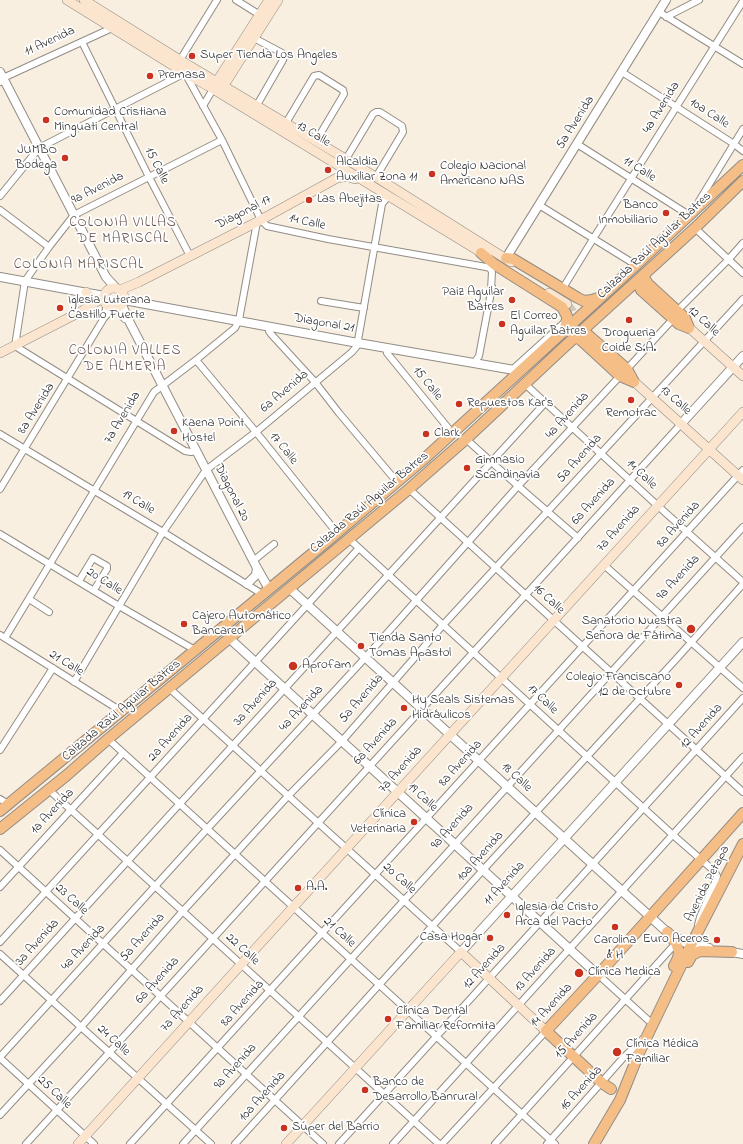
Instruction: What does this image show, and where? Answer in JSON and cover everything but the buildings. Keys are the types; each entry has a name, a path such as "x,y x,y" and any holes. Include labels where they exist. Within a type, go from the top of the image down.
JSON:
{"main road":[{"name":"13 Calle","path":"67,0 185,73 218,87 256,105 376,177 506,258 568,301 481,253 363,181 218,87 180,60 84,0"},
{"path":"218,87 270,0"},
{"path":"218,87 254,38 278,0"},
{"name":"Calzada Raúl Aguilar Batres","path":"3,804 121,711 266,592 453,434 516,371 564,332 743,165"},
{"name":"Diagonal 17","path":"82,311 114,299 140,282 259,221 337,178 342,176 363,181"},
{"name":"Calzada Raúl Aguilar Batres","path":"0,829 348,538 409,489 466,439 576,335 642,281 743,182"},
{"path":"481,253 492,266 562,307 566,313 567,320 564,332"},
{"path":"506,258 513,259 584,301 601,297"},
{"path":"642,281 641,290 676,315 679,324 689,328"},
{"name":"12 Calle","path":"642,281 689,328 743,376"},
{"path":"86,292 92,298 92,305"},
{"name":"Diagonal 17","path":"0,353 92,305 114,299"},
{"path":"576,335 583,333 587,334 634,382"},
{"name":"13 Calle","path":"589,341 709,449 741,475"},
{"name":"7a Avenida","path":"78,1144 743,412"},
{"name":"14 Avenida","path":"546,1031 601,977 650,917 743,813"},
{"name":"Avenida Petapa","path":"594,1144 620,1100 631,1071 649,1032 651,1020 697,935 743,844"},
{"path":"651,1020 678,958 679,952 676,943 667,932"},
{"path":"651,1020 661,1015 665,1010 692,955 700,951 732,952"},
{"name":"20 Calle","path":"460,952 602,1083 611,1089"},
{"name":"11 Avenida","path":"286,1144 460,952"},
{"path":"586,1144 611,1103 611,1089 617,1086 631,1071"}],"street":[{"path":"180,60 217,0"},
{"path":"236,0 260,15"},
{"name":"5a Avenida","path":"506,258 622,72 663,14 666,0"},
{"path":"663,14 699,0"},
{"name":"4a Avenida","path":"563,288 743,1"},
{"path":"663,14 743,64"},
{"name":"11 Avenida","path":"1,77 112,28"},
{"path":"254,38 282,53 284,56 256,105"},
{"name":"15 Calle","path":"82,42 190,256"},
{"name":"10a Calle","path":"622,72 743,151"},
{"path":"0,196 39,148 185,73 222,140 259,221 240,320"},
{"path":"286,123 314,76 319,75 343,90 344,94 316,141"},
{"name":"Diagonal 20","path":"1,77 106,277 114,299 129,321 255,565 266,592"},
{"path":"203,106 218,87"},
{"path":"346,159 373,114 380,112 402,126 403,132 376,177"},
{"path":"691,212 743,129"},
{"name":"9a Avenida","path":"15,346 25,281 74,215 222,140"},
{"name":"11 Calle","path":"577,144 631,178 691,212"},
{"path":"358,343 382,204 390,197"},
{"path":"539,205 636,265"},
{"path":"0,210 49,247"},
{"name":"14 Calle","path":"259,221 268,226 328,239 486,267 492,266"},
{"path":"695,228 743,273"},
{"name":"4a Avenida","path":"0,1057 312,714 365,658 518,486 743,243"},
{"path":"474,363 479,356 491,289 496,273 492,266"},
{"name":"Diagonal 21","path":"0,277 86,292 114,299 240,320 516,371"},
{"name":"8a Avenida","path":"0,489 68,379 114,299"},
{"name":"5a Avenida","path":"0,1116 183,911 288,796 342,741 443,625 743,299"},
{"path":"321,301 364,308"},
{"name":"7a Avenida","path":"3,637 29,599 154,392 196,360 234,328 240,320"},
{"name":"Calzada Raúl Aguilar Batres","path":"516,371 567,320"},
{"path":"269,326 271,334 315,382 397,482"},
{"name":"6a Avenida","path":"74,682 163,532 206,470 256,432 352,352 358,343"},
{"path":"15,346 185,451 196,451"},
{"name":"15 Calle","path":"386,348 387,353 453,434"},
{"name":"6a Avenida","path":"26,1144 743,356"},
{"name":"17 Calle","path":"196,360 337,533"},
{"name":"14 Calle","path":"525,384 743,583"},
{"name":"3a Avenida","path":"0,1001 545,403"},
{"name":"19 Calle","path":"0,434 247,584 266,592"},
{"path":"466,439 578,538"},
{"name":"8a Avenida","path":"130,1144 687,532 741,475"},
{"name":"16 Calle","path":"409,489 743,792"},
{"name":"9a Avenida","path":"183,1144 743,527"},
{"name":"20 Calle","path":"0,534 195,650"},
{"name":"17 Calle","path":"348,538 530,705 588,756 672,835 716,873 716,880"},
{"path":"247,584 256,575 255,565 274,544"},
{"name":"2a Avenida","path":"0,942 358,548"},
{"path":"79,581 93,558 107,566 107,569 94,590"},
{"path":"604,565 743,688"},
{"name":"10a Avenida","path":"235,1144 588,756 743,583"},
{"name":"18 Calle","path":"289,588 667,932 679,940 691,945 743,954"},
{"path":"29,599 49,612"},
{"name":"21 Calle","path":"3,637 121,711"},
{"name":"19 Calle","path":"229,638 540,922 651,1020"},
{"name":"11 Avenida","path":"460,952 743,642"},
{"path":"0,750 53,668"},
{"name":"20 Calle","path":"169,688 460,952"},
{"name":"12 Avenida","path":"339,1144 743,698"},
{"name":"21 Calle","path":"108,739 437,1036 522,1114 551,1143"},
{"name":"1a Avenida","path":"0,887 123,753"},
{"name":"13 Avenida","path":"393,1144 743,757"},
{"name":"22 Calle","path":"48,789 439,1144"},
{"name":"23 Calle","path":"0,850 323,1144"},
{"name":"Avenida Petapa","path":"697,935 700,917 716,880"},
{"name":"15 Avenida","path":"495,1144 676,943"},
{"name":"24 Calle","path":"0,954 211,1144"},
{"name":"14 Avenida","path":"442,1144 546,1031"},
{"name":"16 Avenida","path":"551,1143 623,1058 649,1032"},
{"name":"25 Calle","path":"0,1057 94,1144"}],"tunnel":[{"path":"603,300 620,288 634,286"},
{"path":"567,304 572,311 578,331 584,337"}],"place":[{"name":"Super Tienda Los Angeles","path":"192,56"},
{"name":"Premasa","path":"150,76"},
{"name":"Comunidad Cristiana Minguati Central","path":"46,120"},
{"name":"JUMBO Bodega","path":"65,158"},
{"name":"Alcaldia Auxiliar Zona 11","path":"328,170"},
{"name":"Colegio Nacional Americano NAS","path":"432,174"},
{"name":"Las Abejitas","path":"309,200"},
{"name":"Banco Inmobiliario","path":"666,213"},
{"name":"Paiz Aguilar Batres","path":"512,300"},
{"name":"Iglesia Luterana Castillo Fuerte","path":"60,308"},
{"name":"Drogueria Coide S.A.","path":"629,320"},
{"name":"El Correo Aguilar Batres","path":"502,324"},
{"name":"Remotrac","path":"631,400"},
{"name":"Repuestos Kar's","path":"459,404"},
{"name":"Kaena Point Hostel","path":"174,431"},
{"name":"Clark","path":"426,434"},
{"name":"Gimnasio Scandinavia","path":"467,468"},
{"name":"Cajero Automático Bancared","path":"184,624"},
{"name":"Sanatorio Nuestra Señora de Fátima","path":"691,629"},
{"name":"Tienda Santo Tomas Apastol","path":"361,646"},
{"name":"Aprofam","path":"293,666"},
{"name":"Colegio Franciscano 12 de Octubre","path":"679,685"},
{"name":"Hy Seals Sistemas Hidráulicos","path":"404,708"},
{"name":"Clínica Veterinaria","path":"414,822"},
{"name":"A.A.","path":"298,888"},
{"name":"Iglesia de Cristo Arca del Pacto","path":"507,915"},
{"name":"Carolina & H","path":"615,927"},
{"name":"Casa Hogar","path":"490,938"},
{"name":"Euro Aceros","path":"717,940"},
{"name":"Clínica Medica","path":"579,973"},
{"name":"Clínica Dental Familiar Reformita","path":"388,1019"},
{"name":"Clínica Médica Familiar","path":"617,1052"},
{"name":"Banco de Desarrollo Banrural","path":"365,1090"},
{"name":"Súper del Barrio","path":"284,1128"}],"district":[{"name":"COLONIA VILLAS DE MARISCAL","path":"123,232"},
{"name":"COLONIA MARISCAL","path":"79,266"},
{"name":"COLONIA VALLES DE ALMERIA","path":"125,360"}]}
